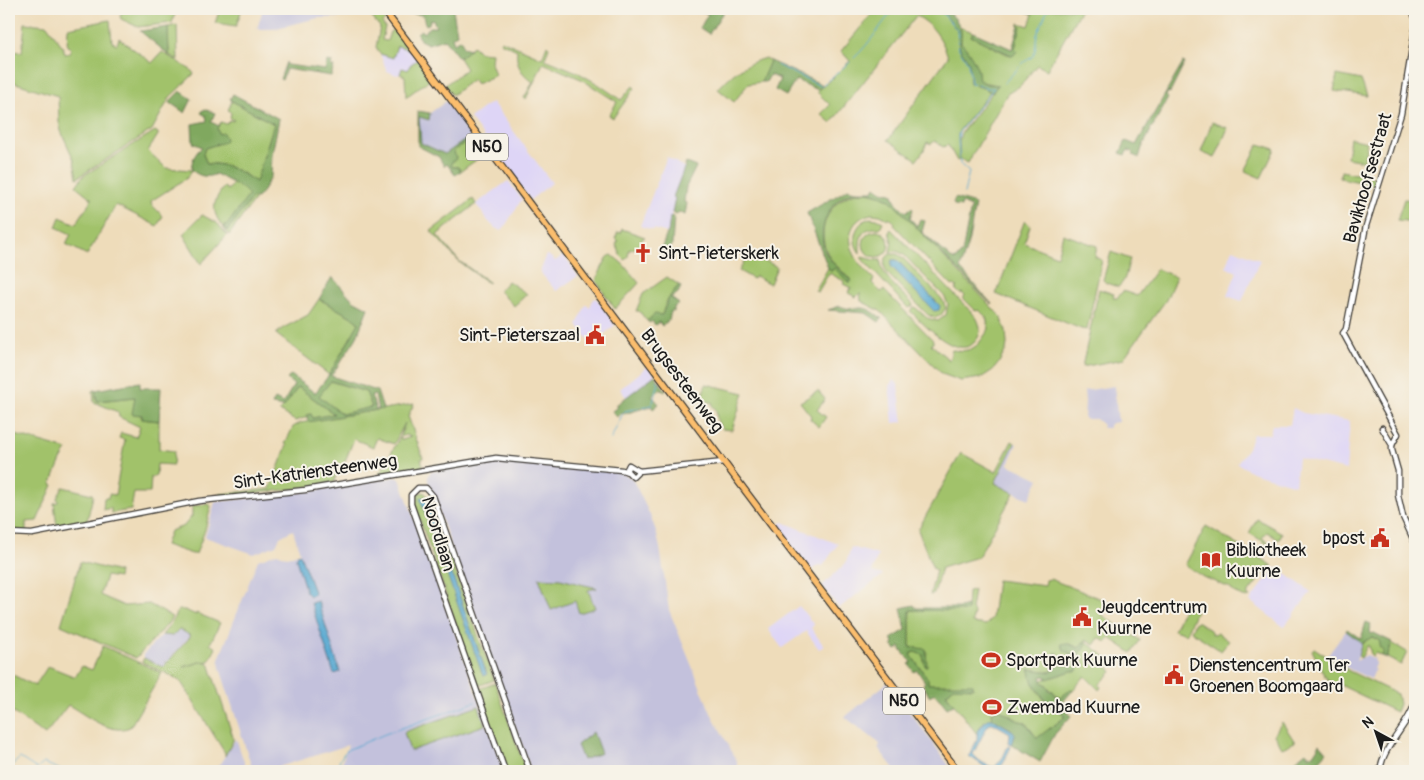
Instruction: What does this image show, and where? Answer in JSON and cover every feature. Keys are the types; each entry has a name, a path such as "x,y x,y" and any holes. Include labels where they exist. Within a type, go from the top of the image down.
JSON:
{"main road":[{"name":"Brugsesteenweg","path":"383,9 958,771"}],"street":[{"path":"1415,12 1415,17"},
{"name":"Bavikhoofsestraat","path":"1392,445 1398,434 1343,333 1346,330 1366,226 1401,114 1415,30"},
{"path":"1382,428 1392,445 1398,471 1398,495 1401,508 1415,543"},
{"name":"Sint-Katriensteenweg","path":"9,534 32,534 184,503 305,490 496,458 626,471"},
{"path":"639,471 633,477 626,471 629,465 639,471 724,462"},
{"name":"Noordlaan","path":"505,771 411,504 410,495 417,489 426,488 433,496 530,771"},
{"path":"1380,771 1380,764 1388,747 1408,720 1415,703"}],"shaded area":[{"path":"263,9 363,9 361,16 358,17 318,18 273,29 257,29"},
{"path":"397,46 411,50 418,59 410,65 408,70 403,68 400,74 397,75 387,71 380,54 393,58"},
{"path":"448,100 474,134 445,154 421,143 419,117 429,120 430,113"},
{"path":"492,102 552,183 530,200 470,118"},
{"path":"667,157 685,168 674,196 667,233 640,226"},
{"path":"508,181 522,199 502,231 495,228 488,221 476,204"},
{"path":"1233,249 1260,260 1242,301 1227,296 1237,272 1226,267"},
{"path":"547,254 555,261 564,255 578,276 556,291 540,272"},
{"path":"596,298 615,325 592,344 577,325 586,305 590,307"},
{"path":"648,366 655,375 626,397 620,389"},
{"path":"894,380 898,384 903,422 893,423 889,386"},
{"path":"1114,386 1118,422 1109,425 1109,428 1102,428 1103,425 1096,419 1084,419 1084,391"},
{"path":"1293,408 1303,413 1350,421 1346,470 1298,458 1295,485 1252,472 1237,463 1248,448 1253,434 1270,434 1272,425 1290,425"},
{"path":"1015,443 1017,444 1008,464 1039,479 1029,499 995,484"},
{"path":"493,460 622,473 632,478 656,531 669,610 711,713 737,761 737,766 734,769 727,771 531,771 428,481 430,472"},
{"path":"396,477 400,479 504,771 339,771 348,745 266,771 253,771 220,668 219,659 258,560 277,553 287,557 300,552 293,530 280,537 276,545 254,554 205,537 215,502 304,492"},
{"path":"783,522 838,544 823,566 819,565 810,571 777,527"},
{"path":"851,547 878,555 872,572 883,575 839,608 822,586 846,563"},
{"path":"1276,567 1311,592 1284,627 1250,601"},
{"path":"799,606 814,625 811,628 824,646 819,649 806,631 782,648 768,629"},
{"path":"179,629 191,635 163,667 144,658 144,654 162,635 173,636"},
{"path":"1346,631 1362,643 1356,661 1367,655 1375,659 1374,661 1376,662 1373,669 1375,670 1371,679 1351,670 1328,655"},
{"path":"887,683 953,771 896,771 878,748 879,743 845,717"},
{"path":"236,738 247,771 215,771 225,756"}],"green space":[{"path":"123,9 177,9 172,23 138,27 121,19 120,16"},
{"path":"220,9 242,9 236,26 215,23"},
{"path":"366,9 377,9 385,20 382,23 385,27 382,40 387,41 390,32 395,28 411,50 397,46 393,58 380,54 376,47 380,27"},
{"path":"412,9 453,9 457,34 452,37 454,43 461,39 463,47 470,49 459,58 444,39 428,44 420,40 417,33 421,30 423,33 430,27 436,27 433,19 426,25 423,16 414,14"},
{"path":"698,9 725,9 709,34 700,28 708,14"},
{"path":"876,9 940,9 957,30 960,49 969,63 970,83 990,92 959,131 959,160 957,161 948,145 943,147 935,141 931,144 927,142 917,160 888,140 948,57 936,33 927,23 916,16 831,123 821,114 830,105 817,92 850,61 841,51"},
{"path":"940,9 953,16 958,23 961,32 961,43 974,62 979,80 987,84 998,85 992,93 970,83 969,63 960,49 957,30"},
{"path":"1025,9 1081,9 1047,70 1037,65 1020,86 1007,94 968,163 960,159 959,141 961,133 998,85 981,82 978,79 976,67 961,43 960,27 973,32 971,36 1009,55 1015,48 1021,26 1019,23 1029,26 1033,14 1025,11"},
{"path":"110,20 112,42 117,44 119,38 152,63 162,52 191,70 194,74 170,97 152,130 77,178 74,160 61,131 58,96 9,81 9,51 22,52 25,23 47,25 63,47 65,54 70,53 71,48 67,46 68,28"},
{"path":"177,25 178,60 169,55 168,27"},
{"path":"1019,25 1021,26 1015,48 1017,51 1013,56 971,36 973,32 1012,49"},
{"path":"168,27 169,55 140,31"},
{"path":"501,40 542,58 547,45 549,47 545,59 577,72 621,100 633,86 635,88 613,118 609,115 617,102 581,79 543,63 526,99 524,98 533,82 518,65 517,50 500,42"},
{"path":"473,46 479,52 492,53 491,63 495,75 477,84 473,79 452,95 445,85 466,69 459,58"},
{"path":"765,58 770,61 761,82 748,84 734,102 718,89 739,70"},
{"path":"418,59 432,78 406,97 405,76 400,74 402,68 408,70 410,65"},
{"path":"327,61 332,62 331,66 334,67 331,76 286,69 282,80 280,79 286,62 287,65 325,70"},
{"path":"770,61 823,85 818,90 796,80 786,96 775,90 780,79 770,75 766,82 761,82"},
{"path":"1182,62 1185,63 1150,129 1139,158 1128,150 1125,155 1120,153 1126,141 1136,145"},
{"path":"1337,75 1361,80 1367,96 1334,91"},
{"path":"180,91 192,99 185,113 169,102"},
{"path":"233,94 279,119 272,154 271,177 263,191 257,198 252,198 227,231 224,226 225,224 227,225 249,195 242,188 216,174 204,176 192,170 194,157 202,147 193,143 192,124 207,121 206,116 201,113 204,109 215,113 211,122 219,126 217,128 219,134 223,133 226,139 225,142 205,148 203,154 207,164 227,166 256,182 274,124 232,101 230,99"},
{"path":"232,101 274,124 256,182 227,166 207,164 203,154 205,148 225,141 223,133 219,135 217,128 221,122 226,124 230,120 234,120 230,118 231,113 228,110"},
{"path":"418,111 430,113 429,120 419,117 421,143 445,154 475,135 454,151 456,159 451,163 452,167 458,167 461,171 455,175 447,164 444,166 439,157 418,146"},
{"path":"1212,122 1228,128 1215,158 1201,152"},
{"path":"155,131 158,135 148,151 166,168 192,170 187,178 151,201 152,205 163,216 157,226 116,205 87,255 66,244 71,234 56,227 60,217 76,224 92,199 76,186 83,176"},
{"path":"475,135 487,152 461,171 458,167 452,167 451,163 456,157 453,151"},
{"path":"1350,138 1367,142 1364,161 1347,158"},
{"path":"1259,144 1275,149 1261,178 1245,171"},
{"path":"686,163 696,167 686,187 684,202 687,203 685,215 679,212 677,215 672,213 675,198 673,197"},
{"path":"1341,171 1377,178 1375,185 1340,178"},
{"path":"233,183 250,195 227,226 224,226 227,231 252,198 255,199 229,235 217,217 215,206 216,200 224,187 228,190"},
{"path":"875,187 884,192 892,193 897,204 906,212 911,208 913,209 910,218 917,226 920,219 925,221 922,232 955,260 962,253 971,207 962,203 961,207 955,206 953,203 955,198 975,204 969,240 960,269 992,304 890,200 872,193 852,193 831,208 824,224 823,242 825,251 833,263 851,281 849,283 834,268 832,271 828,268 807,213 848,189 873,191"},
{"path":"866,192 881,195 890,200 1001,317 1006,331 1007,344 1006,350 993,370 981,378 961,381 942,374 880,311 861,301 860,293 856,297 848,293 851,288 843,284 844,281 829,273 818,292 815,291 828,268 832,271 833,267 849,282 851,280 828,254 823,239 823,229 826,219 837,203 855,193","holes":["871,214 880,215 888,219 889,217 895,223 894,225 952,286 957,287 955,289 965,296 963,298 976,311 979,310 986,317 989,329 975,347 960,351 952,350 949,360 931,344 933,340 884,290 881,292 872,283 874,279 861,266 854,254 851,233 853,226 863,217"]},
{"path":"473,199 476,204 437,235 459,261 488,283 459,262 431,231"},
{"path":"1404,199 1415,200 1415,222 1397,220"},
{"path":"202,215 217,223 227,235 201,264 183,234"},
{"path":"671,216 674,217 672,245 665,258 659,252 664,249 662,247 668,233"},
{"path":"870,218 883,222 880,228 873,228 864,232 860,243 860,253 855,243 856,232 865,220"},
{"path":"1025,220 1030,226 1024,243 1057,256 1063,234 1097,246 1095,257 1102,260 1087,330 996,294"},
{"path":"622,229 645,237 641,240 643,245 629,249 628,257 625,260 619,254 620,252 616,245 618,241 615,239 618,232 621,233"},
{"path":"891,229 976,317 980,334 970,346 952,345 932,332 910,311 914,307 927,318 938,321 946,315 948,304 944,296 903,254 896,251 890,252 892,242 889,232"},
{"path":"876,231 885,235 889,244 885,253 876,257 867,253 863,244 867,235"},
{"path":"749,252 777,267 770,284 755,276 753,279 739,271"},
{"path":"1111,252 1130,259 1125,278 1118,287 1103,280"},
{"path":"890,254 897,254 902,257 942,299 946,308 941,315 935,318 928,315 887,273 884,263","holes":["892,260 897,260 940,306 936,311 891,266"]},
{"path":"612,255 623,264 639,283 615,309 596,281 608,257"},
{"path":"862,257 881,260 881,265 887,277 913,306 908,308"},
{"path":"1157,269 1176,277 1166,300 1123,359 1082,367 1099,289 1114,294 1113,298 1117,298 1123,291 1137,296"},
{"path":"332,277 353,300 368,308 356,339 331,376 377,391 383,409 378,410 375,395 371,395 376,410 308,422 307,415 311,414 313,418 334,414 298,387 284,407 272,405 275,399 283,403 294,385 287,379 291,375 315,393 329,375 359,323 319,299","holes":["331,381 366,392 372,407 342,414 319,396"]},
{"path":"667,277 679,285 668,299 662,315 655,314 647,321 639,311 636,311 643,294"},
{"path":"508,281 527,294 514,306 499,291"},
{"path":"679,285 681,287 678,293 671,298 679,304 674,307 674,312 671,311 669,320 662,326 659,322 655,325 652,321 650,323 647,321 655,314 662,315 669,299"},
{"path":"319,299 359,323 329,375 276,334 283,328 308,315"},
{"path":"840,306 851,309 864,308 882,319 879,322 866,313 828,310"},
{"path":"655,375 666,391 664,392 661,389 652,396 659,404 653,409 651,406 624,414 623,412 617,417 612,411 618,407 616,405"},
{"path":"330,381 366,392 372,407 342,414 318,396"},
{"path":"140,382 140,388 161,388 159,421 142,419 142,415 132,414 135,397 97,401 95,390"},
{"path":"706,384 744,393 732,430 722,429 717,420 713,403 701,400"},
{"path":"298,387 334,414 312,418 311,414 307,415 308,417 295,421 279,411"},
{"path":"95,390 97,401 135,397 142,419 159,421 159,449 174,451 173,465 157,464 156,476 151,477 150,493 134,493 131,510 111,513 111,508 103,510 104,498 108,498 109,494 115,495 125,440 119,438 121,433 136,437 140,427 119,417 118,412 94,402 93,391"},
{"path":"818,391 825,399 817,410 826,417 819,427 810,419 811,416 800,402"},
{"path":"414,404 408,416 423,458 421,459 424,468 379,475 400,437 405,423 394,444 377,438 373,447 354,439 341,471 338,467 333,468 336,471 335,482 294,489 219,497 219,494 270,489 287,445 285,444 293,427 300,423","holes":["406,435 411,437 402,440 400,437"]},
{"path":"9,433 67,450 61,460 51,484 53,485 37,521 26,522 26,533 9,531"},
{"path":"1012,441 1015,443 995,483 1014,493 978,557 941,568 934,594 930,595 936,570 933,569 918,530 961,453 996,472"},
{"path":"63,487 92,494 87,521 57,527 54,503 58,502 57,498"},
{"path":"424,492 430,499 494,680 478,686 416,509 415,495","holes":["425,497 487,674 484,676 421,498"]},
{"path":"209,504 211,506 205,530 196,554 165,545 170,531 184,526 192,516 192,506"},
{"path":"1257,519 1282,533 1279,540 1267,532 1262,538 1274,548 1249,533"},
{"path":"1206,526 1272,565 1272,568 1269,566 1247,595 1250,597 1240,596 1230,588 1203,577 1185,565"},
{"path":"80,562 119,572 118,578 106,576 100,595 124,606 149,604 172,617 167,625 136,658 61,625"},
{"path":"539,578 560,579 597,588 588,590 595,608 579,613 575,601 551,610"},
{"name":"Sportpark Kuurne","path":"1050,579 1109,602 1102,615 1140,640 1132,653 1110,638 1107,642 1099,638 1094,645 1086,640 1086,642 1109,659 1107,665 1112,672 1099,685 1101,687 1099,690 1085,676 1073,690 1071,689 1060,698 1043,683 1042,680 1074,670 1079,648 1070,644 1071,654 1067,664 1062,666 1057,663 1051,672 1030,669 1033,683 1047,704 1053,701 1065,717 1037,739 1025,722 1019,721 999,709 992,712 993,719 983,722 977,734 946,694 954,687 974,687 928,684 928,679 911,655 911,653 915,652 923,655 925,666 927,652 910,647 910,610 967,611 968,591 974,590 971,609 974,612 972,623 986,625 992,618 997,580 1045,586 1046,580"},
{"path":"1186,603 1197,608 1186,634 1174,630"},
{"path":"914,605 916,608 960,608 967,606 967,611 910,610 910,647 926,649 927,666 925,666 923,655 915,652 911,653 911,655 928,679 928,684 973,684 973,688 954,687 946,694 954,704 947,708 935,693 929,696 923,684 925,682 917,670 914,672 909,664 912,662 900,647 896,650 892,645 894,643 891,639 906,630 901,608"},
{"path":"178,610 185,610 196,615 196,613 220,623 210,644 216,648 209,661 200,662 184,667 201,662 209,663 233,737 233,741 225,756 225,753 181,682 142,662 144,658 163,667 191,636 179,629 173,636 162,635"},
{"path":"1195,622 1210,630 1212,634 1218,633 1229,641 1221,651 1191,631"},
{"path":"1366,622 1371,624 1370,634 1374,633 1392,642 1387,658 1382,656 1384,651 1379,647 1378,639 1372,637 1362,643 1346,631 1347,629 1361,639"},
{"path":"1372,637 1380,641 1384,651 1382,656 1375,653 1373,656 1371,655 1369,646 1367,646 1361,658 1358,656 1362,643"},
{"path":"1084,641 1086,644 1085,649 1080,651 1077,671 1047,679 1046,676 1041,677 1043,683 1046,684 1050,691 1053,691 1060,698 1071,689 1073,690 1061,704 1071,716 1055,734 1040,762 1012,745 1015,736 1011,729 993,719 992,712 999,709 1019,721 1025,722 1037,738 1065,717 1053,701 1048,704 1033,683 1029,669 1053,671 1055,653 1058,653 1057,662 1059,665 1067,664 1071,654 1064,650 1061,644 1066,643 1079,648"},
{"path":"1392,643 1407,652 1401,665 1387,658"},
{"path":"103,646 162,673 130,727 114,729 98,723 68,705 45,735 9,710 9,673 35,686 48,666 76,676 82,666 92,670"},
{"path":"1314,648 1349,671 1397,694 1399,704 1396,712 1340,685 1334,687 1324,675 1312,650"},
{"path":"495,683 526,771 508,771 479,689"},
{"path":"479,706 485,725 410,751 404,732"},
{"path":"1282,722 1295,742 1282,748 1274,735"},
{"path":"593,732 601,753 583,760 577,745"},
{"path":"1320,744 1327,752 1310,771 1301,771 1303,769 1296,760 1306,752 1308,755 1313,755"}],"water":[{"path":"892,260 897,260 940,306 939,310 934,311 891,266"},
{"path":"425,497 487,675 483,676 420,498"},
{"path":"300,554 314,592 310,596 306,592 296,559 297,555"},
{"path":"318,601 340,672 334,674 311,603"},
{"path":"987,719 993,719 1015,734 1012,745 1009,744 1010,733 993,723 989,723 973,754 983,763 995,767 1003,757 1008,746 1011,747 997,771 991,771 969,756 977,740 977,732"}],"waterway":[{"path":"854,58 895,9"},
{"path":"939,9 957,30 959,49 968,63 971,83 993,88"},
{"path":"1004,83 1023,63 1033,56 1037,34 1048,9"},
{"path":"777,65 821,86 850,62"},
{"path":"964,193 969,172 960,164 959,132 994,88"},
{"path":"611,439 625,411 652,405 659,383 657,380"},
{"path":"331,771 336,767 347,750 385,734 475,702"},
{"path":"9,768 20,758 37,769 44,763 63,771"},
{"path":"304,771 309,767 327,771"}],"place":[{"name":"Sint-Pieterskerk","path":"643,253"},
{"name":"Sint-Pieterszaal","path":"595,335"},
{"name":"bpost","path":"1380,538"},
{"name":"Bibliotheek Kuurne","path":"1211,560"},
{"name":"Jeugdcentrum Kuurne","path":"1082,617"},
{"name":"Sportpark Kuurne","path":"991,660"},
{"name":"Dienstencentrum Ter Groenen Boomgaard","path":"1174,675"},
{"name":"Zwembad Kuurne","path":"992,707"}]}
